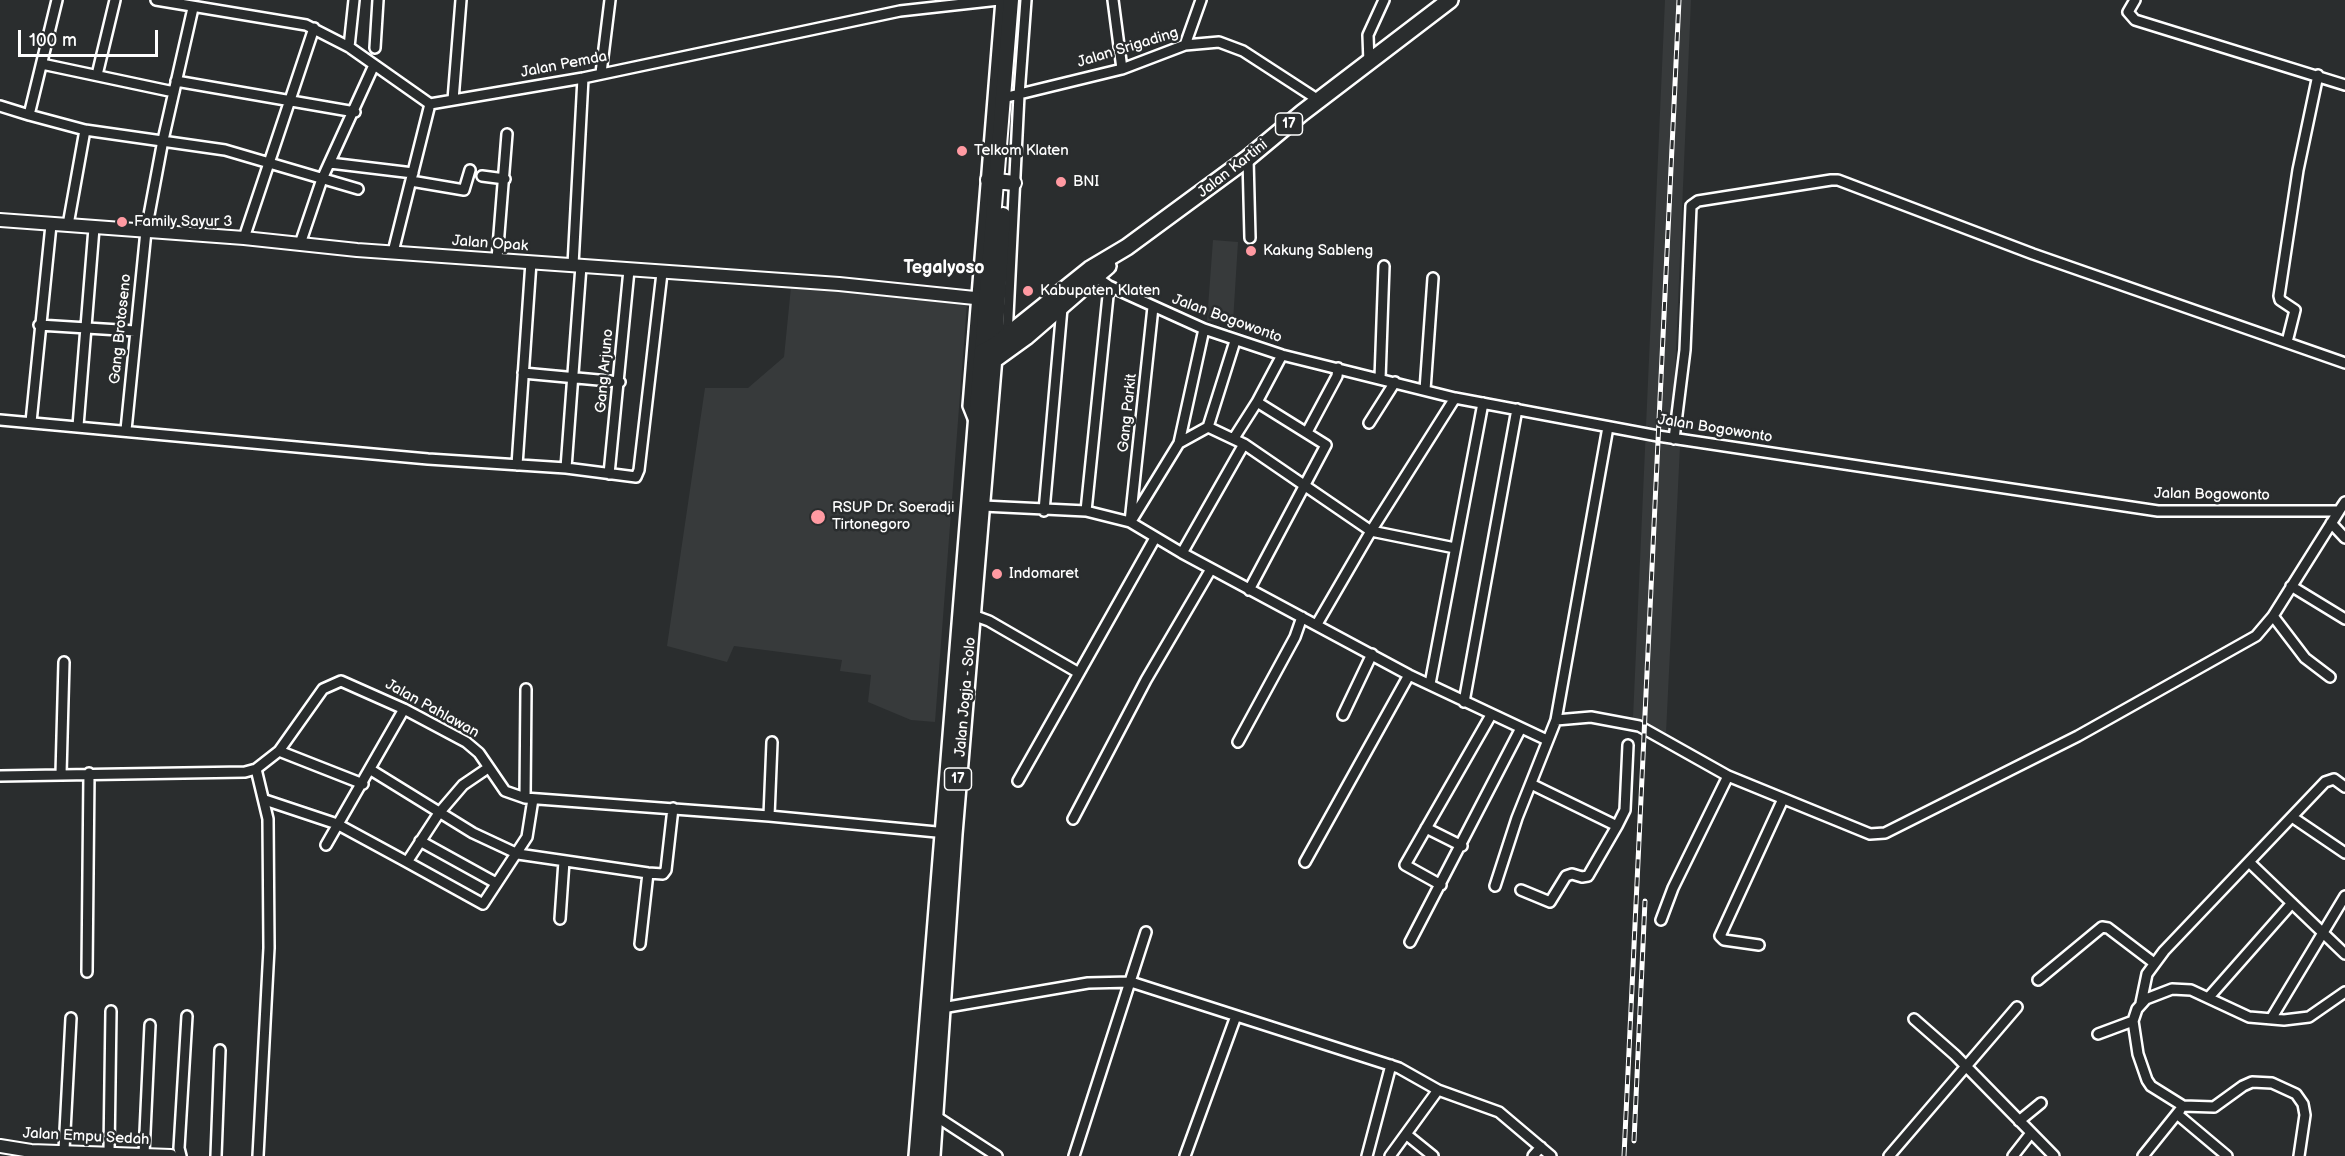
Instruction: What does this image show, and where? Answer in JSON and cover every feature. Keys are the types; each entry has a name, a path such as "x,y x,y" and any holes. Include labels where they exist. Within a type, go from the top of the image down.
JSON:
{"highway":[{"name":"Jalan Kartini","path":"996,351 1032,313 1090,269 1127,247 1248,158 1450,0"},
{"name":"Jalan Kartini","path":"996,351 1102,282 1127,247"},
{"name":"Jalan Jogja - Solo","path":"917,1156 967,614 975,424 996,351"},
{"name":"Jalan Jogja - Solo","path":"967,614 983,506 996,351"},
{"name":"Jalan Jogja - Solo","path":"932,1156 942,1008 948,833"}],"main road":[{"path":"1011,0 1011,97"},
{"path":"996,351 987,300 994,223 1011,97 1019,0"}],"street":[{"path":"29,115 57,0"},
{"path":"97,75 115,0"},
{"path":"156,0 192,8 283,19 314,28 348,47 430,104 393,252"},
{"path":"348,47 354,0"},
{"path":"375,48 378,0"},
{"path":"453,100 461,0"},
{"path":"601,73 610,0"},
{"path":"996,351 1001,181 1000,0"},
{"name":"Jalan Pemda","path":"430,104 583,78 863,21 900,11 1000,0"},
{"path":"1011,97 1026,0"},
{"path":"1113,0 1122,69"},
{"path":"1185,45 1201,0"},
{"path":"1369,63 1368,35 1384,0"},
{"path":"2135,0 2128,14 2135,20 2345,85"},
{"name":"Gang Brotoseno","path":"126,430 146,231 192,8"},
{"path":"244,238 267,162 314,28"},
{"name":"Jalan Srigading","path":"1011,97 1122,69 1185,45 1219,42 1230,45 1320,101"},
{"path":"42,64 174,92"},
{"path":"300,244 322,179 355,112 374,65"},
{"path":"2287,342 2295,310 2281,301 2278,296 2298,170 2318,75"},
{"path":"566,468 575,377 583,78"},
{"path":"177,81 355,112"},
{"path":"0,106 86,130 225,150 358,189"},
{"path":"68,225 86,130"},
{"path":"497,259 507,134"},
{"path":"1248,158 1250,238"},
{"path":"330,163 412,177 465,190 470,170"},
{"path":"482,176 505,179"},
{"path":"1674,439 1685,350 1691,206 1698,201 1709,199 1838,180 2033,254 2345,363"},
{"name":"Jalan Opak","path":"0,220 662,273 879,287 987,300"},
{"path":"975,424 968,406 987,300 994,223"},
{"path":"31,422 39,325 51,225"},
{"path":"78,426 94,228"},
{"path":"517,465 531,262"},
{"path":"1380,379 1384,266"},
{"name":"Gang Arjuno","path":"609,474 620,382 629,270"},
{"path":"0,420 566,468 632,477 638,475 662,273"},
{"path":"1425,390 1433,278"},
{"path":"1086,511 1102,282"},
{"name":"Jalan Bogowonto","path":"1102,282 1204,329 1282,355 1455,398 1608,427 1674,439 2158,511 2339,511"},
{"name":"Gang Parkit","path":"1131,521 1154,307"},
{"path":"1044,511 1062,308"},
{"path":"39,325 135,331"},
{"path":"1131,521 1179,443 1204,329"},
{"path":"1179,443 1208,427 1236,341"},
{"path":"1234,438 1257,402 1282,355"},
{"path":"1307,432 1337,376 1338,368"},
{"path":"523,373 620,382"},
{"path":"1369,423 1395,382"},
{"path":"1317,624 1371,531 1455,398"},
{"path":"1249,590 1326,446 1325,442 1257,402"},
{"path":"1430,684 1483,403"},
{"path":"1464,702 1517,409"},
{"path":"1208,427 1244,444 1371,531 1455,548"},
{"path":"1495,886 1556,720 1608,427"},
{"path":"1182,553 1244,444"},
{"path":"1556,720 1591,717 1639,726 1728,776 1870,834 1884,833 2078,736 2256,636 2273,616 2345,502"},
{"path":"983,506 1044,511 1086,511 1131,521 1182,553 1409,675 1547,740"},
{"path":"2331,524 2345,538"},
{"path":"1018,781 1155,538"},
{"path":"1073,819 1146,680 1211,569"},
{"path":"2291,586 2345,619"},
{"path":"967,614 1079,673"},
{"path":"2273,616 2305,658 2330,676"},
{"path":"1238,742 1295,637 1302,617"},
{"path":"1342,715 1372,654"},
{"path":"61,774 64,662"},
{"path":"1305,862 1409,675"},
{"name":"Jalan Pahlawan","path":"256,769 279,751 323,689 332,683 341,681 404,709 466,742 479,753 505,791 529,799 673,808 948,833"},
{"path":"265,800 337,824 482,904 518,854 527,837 529,799 526,689"},
{"path":"326,845 404,709"},
{"path":"1441,885 1406,865 1491,715"},
{"path":"1410,942 1521,728"},
{"path":"769,816 772,742"},
{"path":"1521,890 1550,902 1566,876 1572,874 1582,878 1588,876 1625,810 1628,745"},
{"path":"279,751 363,784"},
{"path":"407,862 440,813 463,785 488,768"},
{"path":"0,776 245,772 256,769 268,819 269,948 258,1156"},
{"path":"371,770 473,833 518,854 648,873 663,874 666,870 673,808"},
{"path":"87,972 89,773"},
{"path":"1661,921 1673,888 1728,776"},
{"path":"2299,1156 2305,1110 2296,1094 2288,1088 2271,1083 2252,1082 2214,1107 2183,1106 2148,1083 2138,1054 2132,1021 2141,1004 2145,980 2154,963 2325,782 2334,780 2345,787"},
{"path":"1531,784 1617,826"},
{"path":"1759,945 1724,940 1720,936 1783,799"},
{"path":"2292,817 2345,854"},
{"path":"1426,828 1461,846"},
{"path":"420,841 496,883"},
{"path":"560,919 564,861"},
{"path":"2250,862 2345,954"},
{"path":"640,944 648,873"},
{"path":"2271,1019 2345,896"},
{"path":"2209,997 2292,903"},
{"path":"2038,980 2105,927 2154,963"},
{"path":"1074,1156 1146,932"},
{"path":"942,1008 1088,983 1131,982 1413,1074 1438,1090 1499,1112 1551,1156"},
{"path":"2141,1004 2153,995 2172,989 2191,990 2240,1014 2284,1020 2309,1017 2345,992"},
{"path":"1889,1156 2017,1007"},
{"path":"109,1152 111,1011"},
{"path":"181,1156 179,1148 187,1016"},
{"path":"1185,1156 1236,1017"},
{"path":"64,1150 71,1018"},
{"path":"1914,1019 1965,1066 2054,1156"},
{"path":"2098,1034 2132,1021"},
{"path":"144,1154 150,1025"},
{"path":"216,1156 220,1050"},
{"path":"1367,1156 1391,1065"},
{"path":"1390,1156 1438,1090"},
{"path":"2019,1121 2041,1103"},
{"path":"2144,1156 2183,1106"},
{"path":"2177,1114 2227,1156"},
{"path":"934,1115 997,1156"},
{"path":"2013,1156 2031,1133"},
{"path":"1407,1135 1433,1156"},
{"name":"Jalan Empu Sedah","path":"0,1146 30,1153 64,1150 84,1154 109,1152 171,1156"},
{"path":"1533,1156 1541,1147"}],"shaded area":[{"path":"1665,0 1691,0 1672,443 1680,446 1666,733 1633,718"},
{"path":"1213,240 1238,242 1233,322 1207,321"},
{"name":"RSUP Dr. Soeradji Tirtonegoro","path":"791,287 967,303 935,722 911,720 868,702 871,675 840,671 842,660 734,646 727,662 667,646 705,388 748,388 784,357"}],"railway":[{"path":"1624,1156 1679,0"},
{"path":"1634,1141 1645,901"}],"place":[{"name":"Telkom Klaten","path":"962,151"},
{"name":"BNI","path":"1061,182"},
{"name":"Family Sayur 3","path":"122,222"},
{"name":"Kakung Sableng","path":"1251,251"},
{"name":"Kabupaten Klaten","path":"1028,291"},
{"name":"RSUP Dr. Soeradji Tirtonegoro","path":"818,517"},
{"name":"Indomaret","path":"997,574"}],"district":[{"name":"Tegalyoso","path":"944,268"}]}
